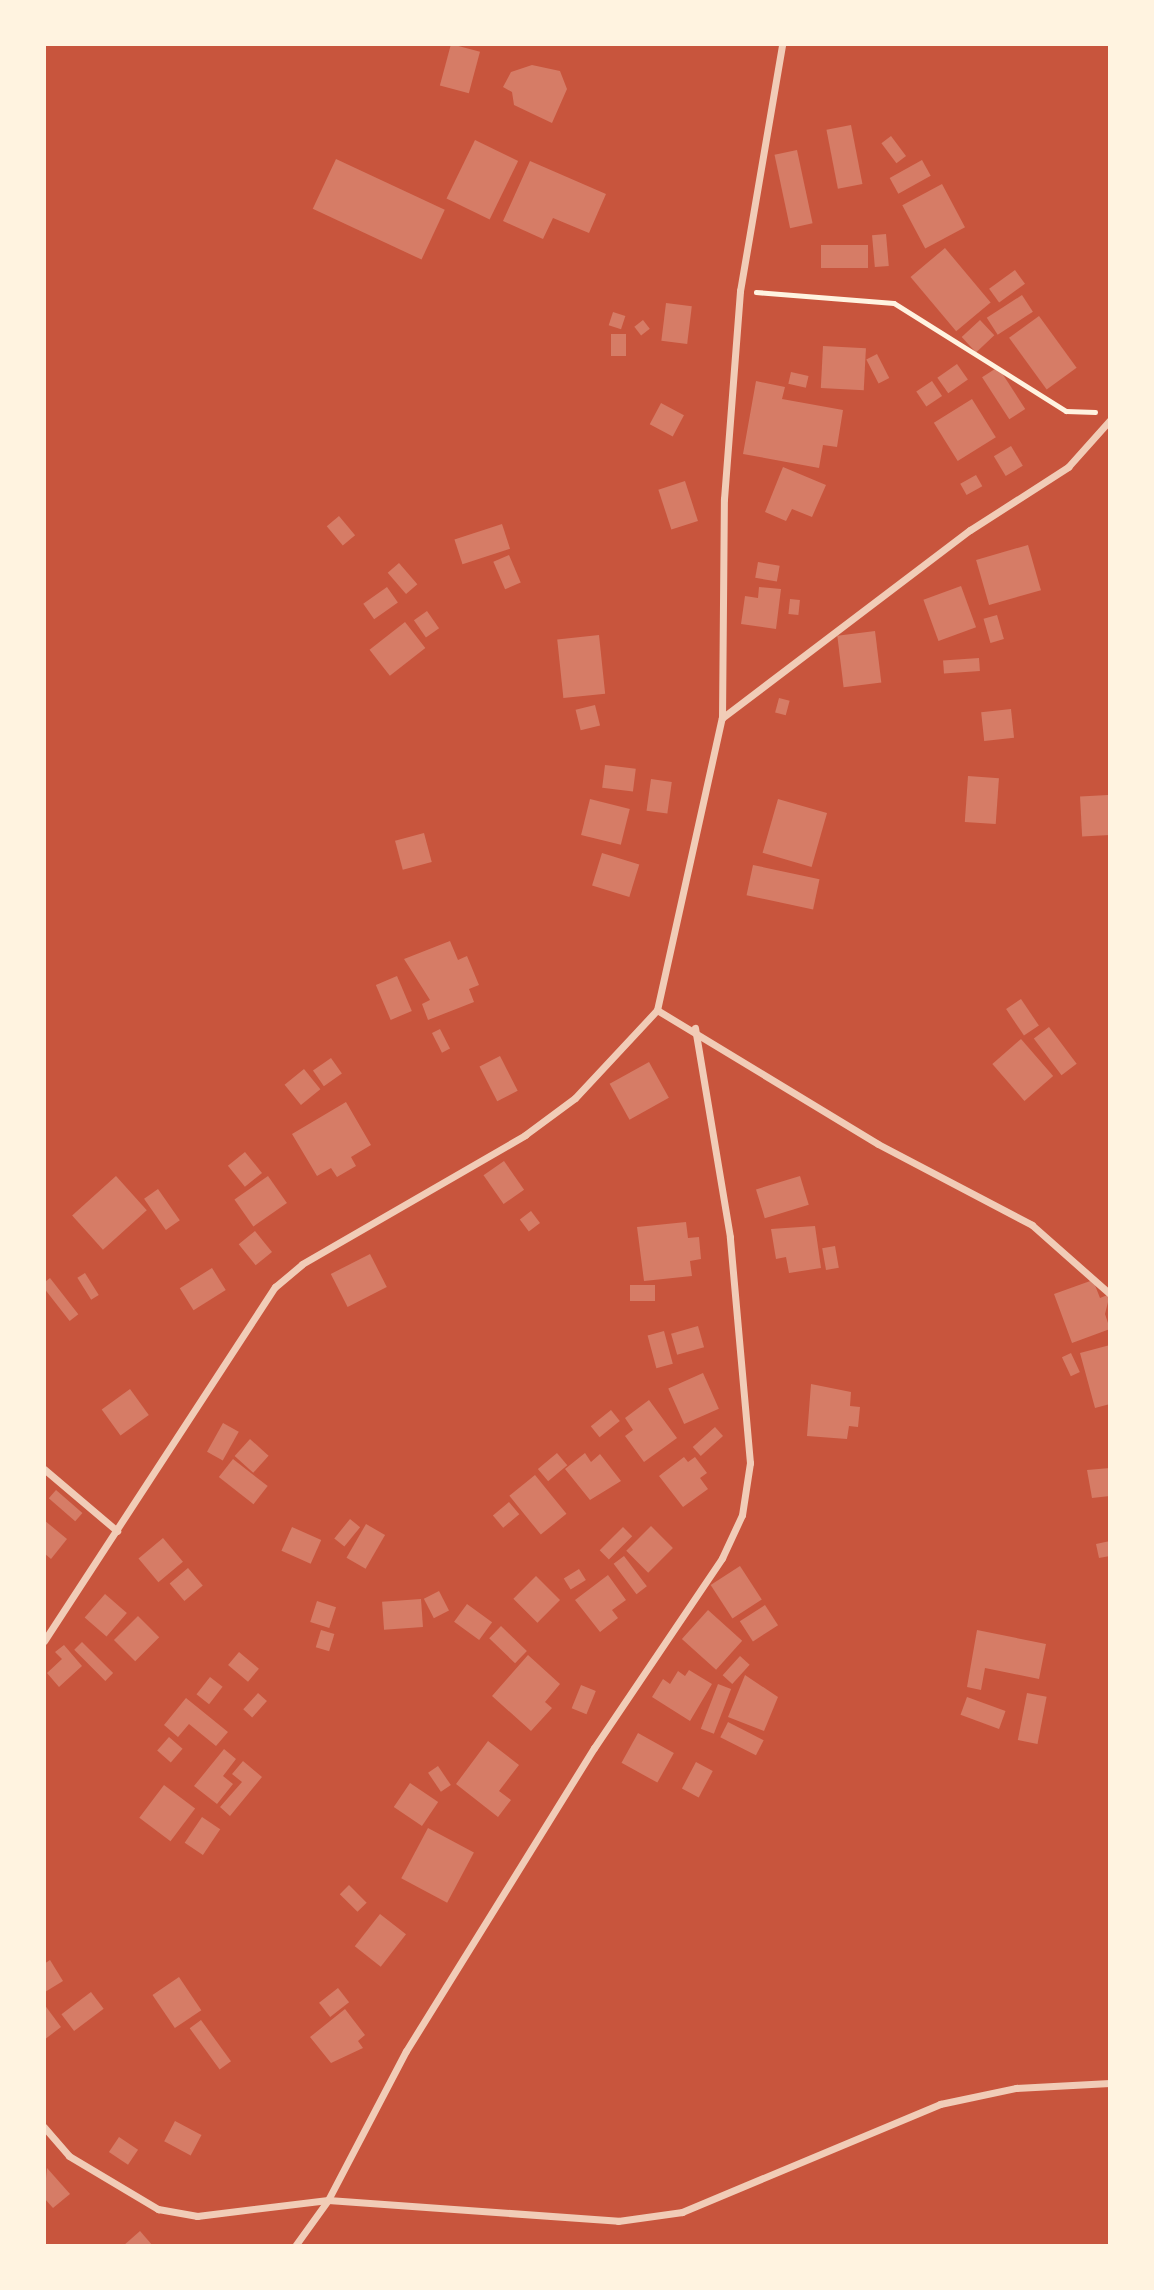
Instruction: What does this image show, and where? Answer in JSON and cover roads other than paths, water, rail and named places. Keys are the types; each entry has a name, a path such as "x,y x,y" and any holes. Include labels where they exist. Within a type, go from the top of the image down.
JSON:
{"street":[{"path":"44,1641 275,1287 302,1264 535,1127 575,1098 657,1010 722,718 724,499 740,291 782,44"},
{"path":"722,718 970,530 1068,467 1110,420"},
{"path":"657,1010 695,1028 878,1144 1032,1225 1110,1294"},
{"path":"295,2246 328,2200 406,2051 594,1748 722,1558 742,1515 750,1463 730,1237 695,1028"},
{"path":"44,1469 117,1531"},
{"path":"44,2127 69,2156 158,2209 197,2216 328,2200 618,2221 682,2212 940,2104 1016,2088 1110,2084"}]}
